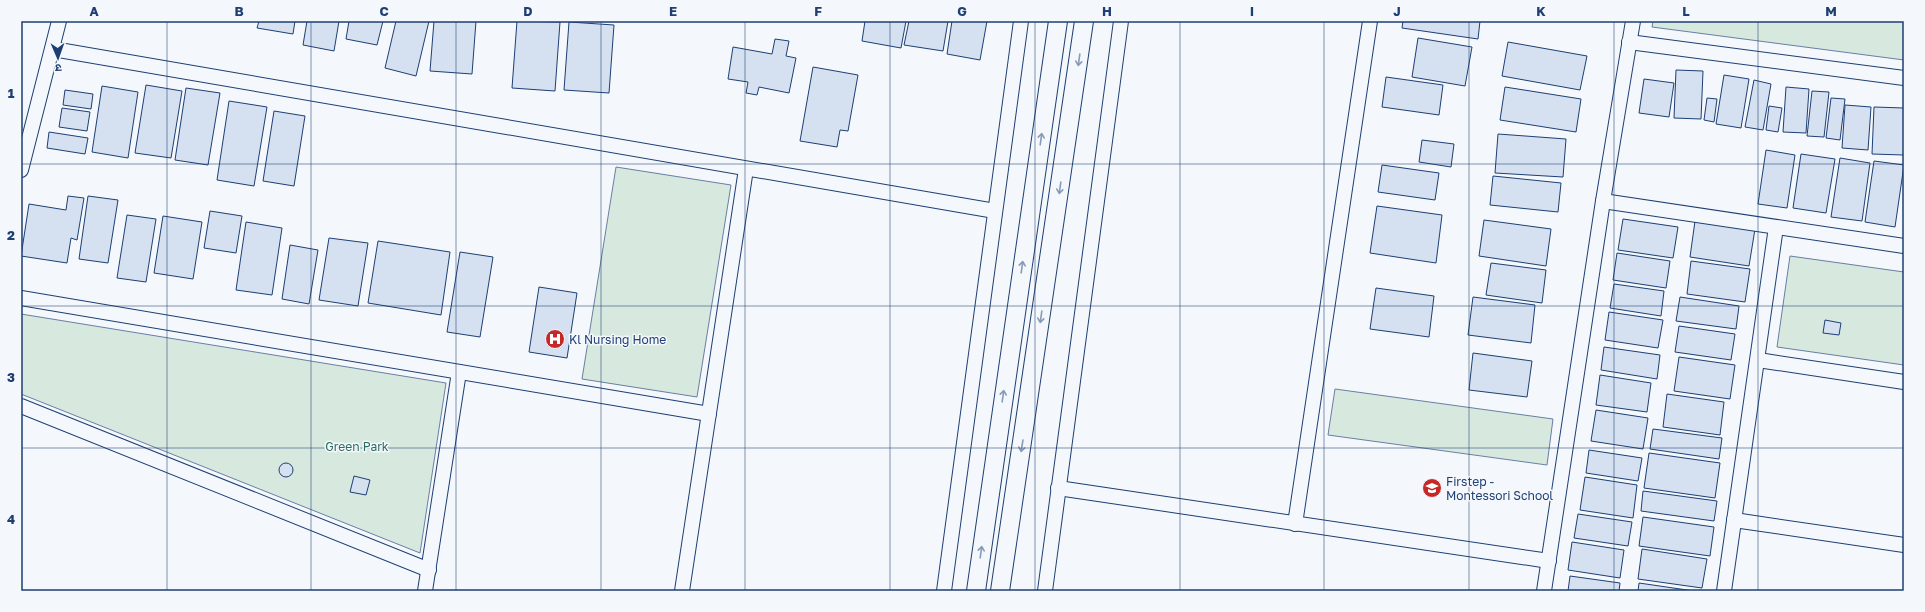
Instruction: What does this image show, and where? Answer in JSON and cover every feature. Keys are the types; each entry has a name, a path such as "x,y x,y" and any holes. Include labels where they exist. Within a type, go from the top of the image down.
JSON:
{"street":[{"path":"21,170 59,21"},
{"path":"944,591 1021,21"},
{"path":"976,591 1058,21"},
{"path":"1000,591 1084,21"},
{"path":"1045,591 1121,21"},
{"path":"1295,524 1370,21"},
{"path":"1544,591 1603,201 1633,21"},
{"path":"1629,42 1904,78"},
{"path":"53,49 995,211"},
{"path":"682,591 746,169"},
{"path":"1603,201 1904,246"},
{"path":"1724,591 1776,227"},
{"path":"21,298 709,414"},
{"path":"1758,360 1904,382"},
{"path":"425,591 459,372"},
{"path":"21,406 429,570"},
{"path":"1058,488 1549,561"},
{"path":"1734,520 1904,545"}],"green space":[{"path":"1653,21 1904,21 1904,60 1652,27"},
{"path":"616,167 731,185 697,397 582,379"},
{"path":"1790,256 1904,272 1904,365 1777,347"},
{"name":"Green Park","path":"21,314 446,383 420,553 21,394"},
{"path":"1335,389 1553,419 1547,465 1328,435"}],"building":[{"path":"259,21 295,21 293,34 257,28"},
{"path":"307,21 339,21 334,51 303,45"},
{"path":"349,21 383,21 377,45 346,39"},
{"path":"396,21 429,21 416,76 385,68"},
{"path":"434,21 476,21 472,74 430,71"},
{"path":"517,21 560,22 555,91 512,88"},
{"path":"865,21 906,21 901,48 862,41"},
{"path":"909,21 948,21 943,51 904,45"},
{"path":"952,21 987,21 980,60 947,54"},
{"path":"1403,21 1480,21 1478,39 1402,28"},
{"path":"569,22 614,25 609,93 564,90"},
{"path":"1418,38 1472,47 1465,86 1412,77"},
{"path":"775,39 789,41 786,56 796,58 789,93 759,87 757,95 746,93 748,82 728,79 733,47 772,54"},
{"path":"1508,42 1587,56 1580,90 1502,76"},
{"path":"813,67 858,75 848,131 840,130 837,147 800,141"},
{"path":"1676,70 1703,71 1701,119 1674,118"},
{"path":"1724,75 1749,79 1741,128 1716,124"},
{"path":"1386,77 1443,85 1439,115 1382,107"},
{"path":"1644,79 1674,83 1669,117 1639,113"},
{"path":"1754,80 1771,84 1763,130 1745,127"},
{"path":"146,85 182,91 171,158 135,153"},
{"path":"102,86 138,92 128,158 92,152"},
{"path":"1505,87 1581,99 1576,132 1500,120"},
{"path":"1786,87 1809,89 1806,133 1783,132"},
{"path":"186,88 220,93 208,165 175,160"},
{"path":"65,90 93,94 91,109 63,105"},
{"path":"1812,91 1829,92 1824,137 1807,136"},
{"path":"1707,98 1717,99 1714,122 1704,120"},
{"path":"1831,98 1845,99 1840,140 1826,138"},
{"path":"229,101 267,107 254,186 217,180"},
{"path":"1845,105 1871,107 1868,150 1842,148"},
{"path":"1769,106 1782,108 1778,132 1766,130"},
{"path":"1874,107 1904,108 1904,155 1872,154"},
{"path":"62,108 90,112 87,131 59,127"},
{"path":"274,111 305,116 294,186 263,181"},
{"path":"49,132 88,138 85,154 47,148"},
{"path":"1498,134 1566,139 1563,177 1495,173"},
{"path":"1422,140 1454,144 1451,167 1419,162"},
{"path":"1766,150 1795,155 1787,208 1758,204"},
{"path":"1801,154 1835,159 1826,213 1793,208"},
{"path":"1840,158 1870,163 1862,221 1831,217"},
{"path":"1874,161 1904,165 1895,227 1865,222"},
{"path":"1382,165 1439,173 1435,200 1378,192"},
{"path":"1493,176 1561,183 1558,212 1490,205"},
{"path":"68,196 84,198 77,240 71,238 67,263 21,256 29,204 66,210"},
{"path":"88,196 118,200 108,263 79,259"},
{"path":"1377,206 1442,215 1436,263 1370,253"},
{"path":"210,211 242,216 236,253 204,248"},
{"path":"127,215 156,219 146,282 117,278"},
{"path":"163,216 202,222 193,279 154,273"},
{"path":"1623,219 1678,227 1673,258 1618,250"},
{"path":"1484,220 1551,229 1546,266 1479,256"},
{"path":"1695,221 1755,229 1749,266 1690,257"},
{"path":"246,222 282,228 272,295 236,290"},
{"path":"329,238 368,243 358,306 319,300"},
{"path":"378,241 450,252 441,315 368,303"},
{"path":"290,245 318,250 309,304 282,299"},
{"path":"460,252 493,257 480,337 447,332"},
{"path":"1617,253 1670,261 1666,288 1613,280"},
{"path":"1691,261 1750,269 1745,302 1687,294"},
{"path":"1491,263 1546,270 1542,303 1486,295"},
{"path":"1614,284 1664,291 1661,316 1610,308"},
{"path":"539,287 577,293 567,358 529,352"},
{"path":"1376,288 1434,296 1429,337 1370,329"},
{"path":"1473,297 1535,305 1531,343 1468,335"},
{"path":"1680,297 1739,306 1736,329 1676,321"},
{"path":"1609,312 1663,320 1658,348 1605,340"},
{"path":"1825,320 1841,323 1839,335 1823,333"},
{"path":"1679,326 1735,334 1731,360 1675,352"},
{"path":"1604,347 1660,355 1657,379 1601,370"},
{"path":"1473,353 1532,361 1527,397 1469,390"},
{"path":"1679,357 1735,365 1730,399 1674,391"},
{"path":"1600,375 1651,383 1647,412 1596,405"},
{"path":"1667,394 1724,402 1720,435 1663,427"},
{"path":"1596,410 1648,418 1643,449 1591,441"},
{"path":"1653,429 1722,438 1719,459 1650,449"},
{"path":"1589,450 1642,458 1638,481 1586,473"},
{"path":"1649,453 1720,463 1715,498 1644,488"},
{"path":"286,463 291,465 293,470 291,475 286,477 281,475 279,470 281,465"},
{"path":"354,476 370,480 366,495 350,492"},
{"path":"1585,477 1637,485 1633,518 1580,510"},
{"path":"1643,491 1717,501 1714,521 1641,511"},
{"path":"1578,514 1632,522 1628,546 1574,538"},
{"path":"1643,517 1714,527 1710,556 1639,546"},
{"path":"1572,542 1624,550 1620,578 1568,570"},
{"path":"1642,549 1707,559 1702,588 1638,579"},
{"path":"1570,576 1620,583 1619,591 1568,591"},
{"path":"1639,583 1694,591 1638,591"}],"place":[{"name":"Kl Nursing Home","path":"555,339"},
{"name":"Firstep - Montessori School","path":"1432,488"}]}
